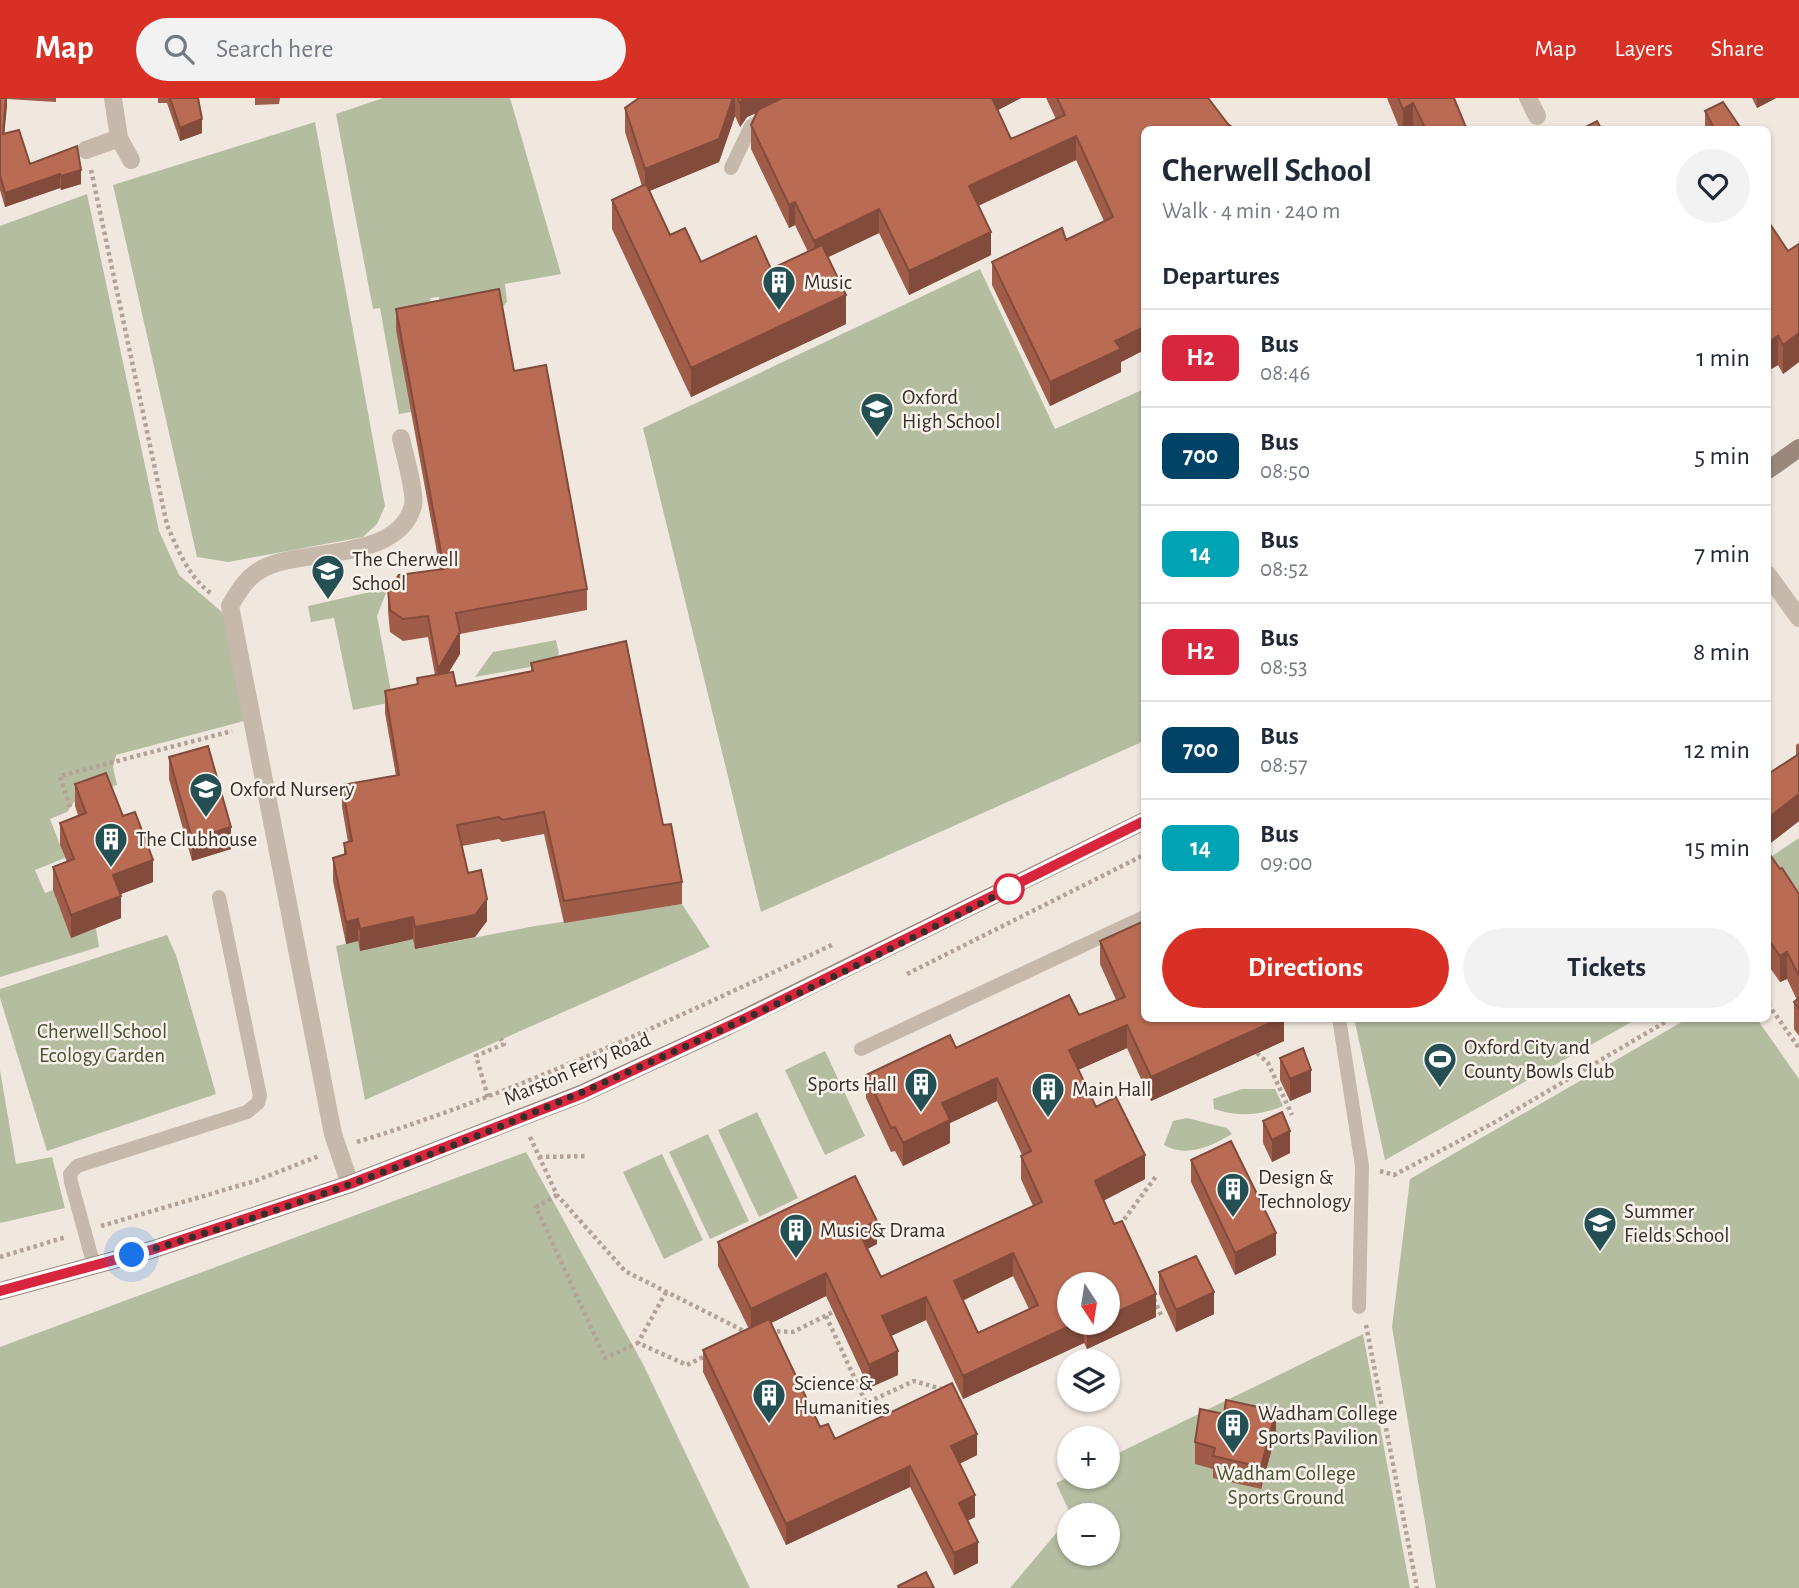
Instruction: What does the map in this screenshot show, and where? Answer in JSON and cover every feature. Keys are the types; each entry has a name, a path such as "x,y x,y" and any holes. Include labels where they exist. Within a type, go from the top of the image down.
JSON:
{"main road":[{"path":"1771,468 1799,448"},
{"name":"Marston Ferry Road","path":"0,1291 94,1266 350,1184 486,1133 632,1071 1141,822"}],"street":[{"path":"113,98 119,138 131,160"},
{"path":"1528,98 1537,116"},
{"path":"86,149 119,138"},
{"path":"350,1184 337,1149 230,606 241,585 266,567 373,544 401,530 414,505 401,438"},
{"path":"1771,579 1799,618"}],"lane":[{"path":"731,168 751,126 786,109"},
{"path":"94,1266 71,1182 71,1174 77,1166 247,1112 258,1103 260,1096 219,897"},
{"path":"861,1049 1141,919"},
{"path":"1340,1022 1362,1166 1359,1307"}],"path":[{"path":"97,191 167,525 181,557 201,586 230,606"},
{"path":"71,807 60,776 253,725"},
{"path":"907,974 1141,857"},
{"path":"0,1257 167,1210 488,1097 665,1024 834,944"},
{"path":"1771,1008 1799,1048"},
{"path":"1362,1166 1394,1175 1497,1121 1665,1022"},
{"path":"488,1097 476,1056 504,1044 501,1039"},
{"path":"1257,1053 1268,1063 1292,1115"},
{"path":"530,1137 557,1195 625,1271 750,1334 738,1340"},
{"path":"539,1157 588,1156"},
{"path":"1110,1230 1121,1225 1157,1175"},
{"path":"557,1195 536,1207 605,1358 638,1343 666,1292"},
{"path":"1121,1225 1126,1236"},
{"path":"1151,1292 1161,1315"},
{"path":"1359,1307 1369,1335 1417,1588"},
{"path":"762,1332 793,1332 838,1310"},
{"path":"826,1316 866,1403 914,1381 954,1392"},
{"path":"774,1330 779,1342"},
{"path":"638,1343 687,1365 712,1352"}],"green space":[{"path":"383,98 510,98 561,274 505,284 507,302 499,311 443,321 439,297 430,298 435,323 411,412 399,414 380,308 373,309 336,114"},
{"path":"315,122 385,506 377,524 363,537 228,562 197,557 113,185"},
{"path":"87,194 159,531 179,575 223,613 244,721 116,755 113,767 117,785 75,801 67,812 50,819 65,858 35,870 45,893 53,890 71,937 96,928 99,947 0,977 0,226"},
{"path":"980,269 1055,429 1141,390 1141,742 761,912 643,428"},
{"path":"388,588 377,616 393,702 353,710 334,618 311,622 308,606"},
{"path":"556,640 559,654 552,663 475,677 493,652"},
{"path":"1799,838 1799,896 1772,856"},
{"path":"682,904 710,947 365,1100 336,946 358,941 361,951 412,932 416,949 535,926"},
{"name":"Cherwell School Ecology Garden","path":"167,935 176,955 216,1094 47,1151 0,998 0,989"},
{"name":"Oxford City and County Bowls Club","path":"1355,1022 1632,1022 1385,1160"},
{"name":"Summer Fields School","path":"1682,1022 1759,1022 1799,1079 1799,1588 1436,1588 1392,1327 1410,1179"},
{"path":"825,1051 865,1136 825,1155 785,1070"},
{"path":"0,1070 16,1164 52,1157 65,1208 0,1223"},
{"path":"1242,1089 1275,1089 1283,1106 1249,1114 1214,1109 1213,1099"},
{"path":"757,1112 798,1198 759,1217 718,1130"},
{"path":"1187,1118 1227,1128 1232,1134 1199,1149 1172,1149 1164,1145 1173,1121"},
{"path":"708,1134 749,1221 710,1239 669,1152"},
{"path":"526,1152 644,1366 750,1588 0,1588 0,1347"},
{"path":"662,1154 703,1240 664,1259 623,1172"},
{"name":"Wadham College Sports Ground","path":"1363,1334 1410,1588 1010,1588 1057,1532 1057,1566 1120,1566 1120,1503 1065,1503 1059,1489 1120,1489 1120,1452"}],"building":[{"path":"0,98 6,98 3,134 19,130 30,164 77,146 81,170 61,176 60,174 5,193 0,175"},
{"path":"170,98 198,98 202,119 180,128"},
{"path":"639,98 733,98 719,139 645,169 625,108"},
{"path":"782,98 992,98 1011,139 1065,115 1057,98 1208,98 1231,126 1141,126 1141,328 1115,341 1121,349 1050,382 992,262 1062,228 1066,240 1113,217 1076,136 969,186 991,232 909,271 879,209 814,241 795,202 789,205 751,125 758,110"},
{"path":"1398,98 1454,98 1465,126 1424,126 1413,103 1403,109"},
{"path":"1723,102 1739,126 1713,126 1705,111"},
{"path":"646,184 670,235 685,228 701,262 756,236 771,269 822,245 846,295 691,368 612,200"},
{"path":"1771,226 1788,251 1799,244 1799,333 1783,345 1778,336 1771,340"},
{"path":"499,289 514,371 546,365 587,589 456,613 460,632 438,669 428,616 403,619 390,610 388,590 399,575 444,569 396,309"},
{"path":"626,641 663,825 671,824 682,882 564,901 544,812 502,820 499,817 457,825 468,873 481,870 487,899 475,915 415,927 413,917 360,929 358,919 346,922 333,858 346,854 344,843 352,841 342,785 399,775 385,691 418,684 417,678 453,672 456,686 533,671 531,663"},
{"name":"Oxford Nursery","path":"208,746 231,827 192,839 169,757"},
{"path":"1799,754 1799,794 1771,816 1771,772"},
{"name":"The Clubhouse","path":"106,773 123,816 135,812 153,860 113,875 121,896 71,915 53,867 74,859 60,823 86,813 75,784"},
{"path":"1771,856 1799,894 1799,976 1787,952 1780,956 1771,943"},
{"path":"1141,922 1141,1022 1272,1022 1151,1077 1127,1025 1069,1050 1096,1107 1116,1097 1145,1155 1095,1181 1114,1224 1122,1221 1156,1294 1120,1310 1120,1272 1057,1272 1057,1332 963,1376 926,1297 882,1316 898,1351 869,1365 826,1273 751,1309 718,1242 855,1176 877,1221 858,1230 881,1277 1042,1202 1021,1156 1031,1151 997,1078 942,1103 950,1120 903,1143 895,1127 891,1128 866,1075 950,1035 956,1048 1069,995 1079,1015 1125,997 1100,941","holes":["1013,1253 1038,1305 978,1333 954,1281"]},
{"path":"1303,1048 1311,1070 1290,1079 1280,1058"},
{"path":"1282,1112 1290,1131 1272,1140 1263,1121"},
{"name":"Design & Technology","path":"1231,1141 1276,1233 1235,1253 1191,1160"},
{"path":"1196,1256 1214,1292 1176,1310 1159,1272"},
{"name":"Science & Humanities","path":"769,1319 820,1427 828,1424 835,1439 952,1383 977,1434 951,1446 975,1495 959,1503 978,1542 954,1553 910,1466 786,1524 703,1350"},
{"path":"1226,1400 1276,1411 1261,1467 1213,1456 1215,1448 1195,1442 1200,1409 1224,1414"},
{"path":"926,1572 934,1588 899,1588 898,1586"}],"bus line":[{"name":"H2","path":"0,1291 151,1250 350,1184 582,1094 746,1018 1141,823"}],"place":[{"name":"Music","path":"779,312"},
{"name":"Oxford High School","path":"877,439"},
{"name":"The Cherwell School","path":"328,601"},
{"name":"Oxford Nursery","path":"206,819"},
{"name":"The Clubhouse","path":"111,869"},
{"name":"Oxford City and County Bowls Club","path":"1440,1089"},
{"name":"Sports Hall","path":"921,1114"},
{"name":"Main Hall","path":"1048,1119"},
{"name":"Design & Technology","path":"1233,1219"},
{"name":"Summer Fields School","path":"1600,1253"},
{"name":"Music & Drama","path":"796,1260"},
{"name":"Science & Humanities","path":"769,1425"},
{"name":"Wadham College Sports Pavilion","path":"1233,1455"}],"route":[{"path":"132,1255 350,1184 582,1094 1015,886 1009,889"}]}
